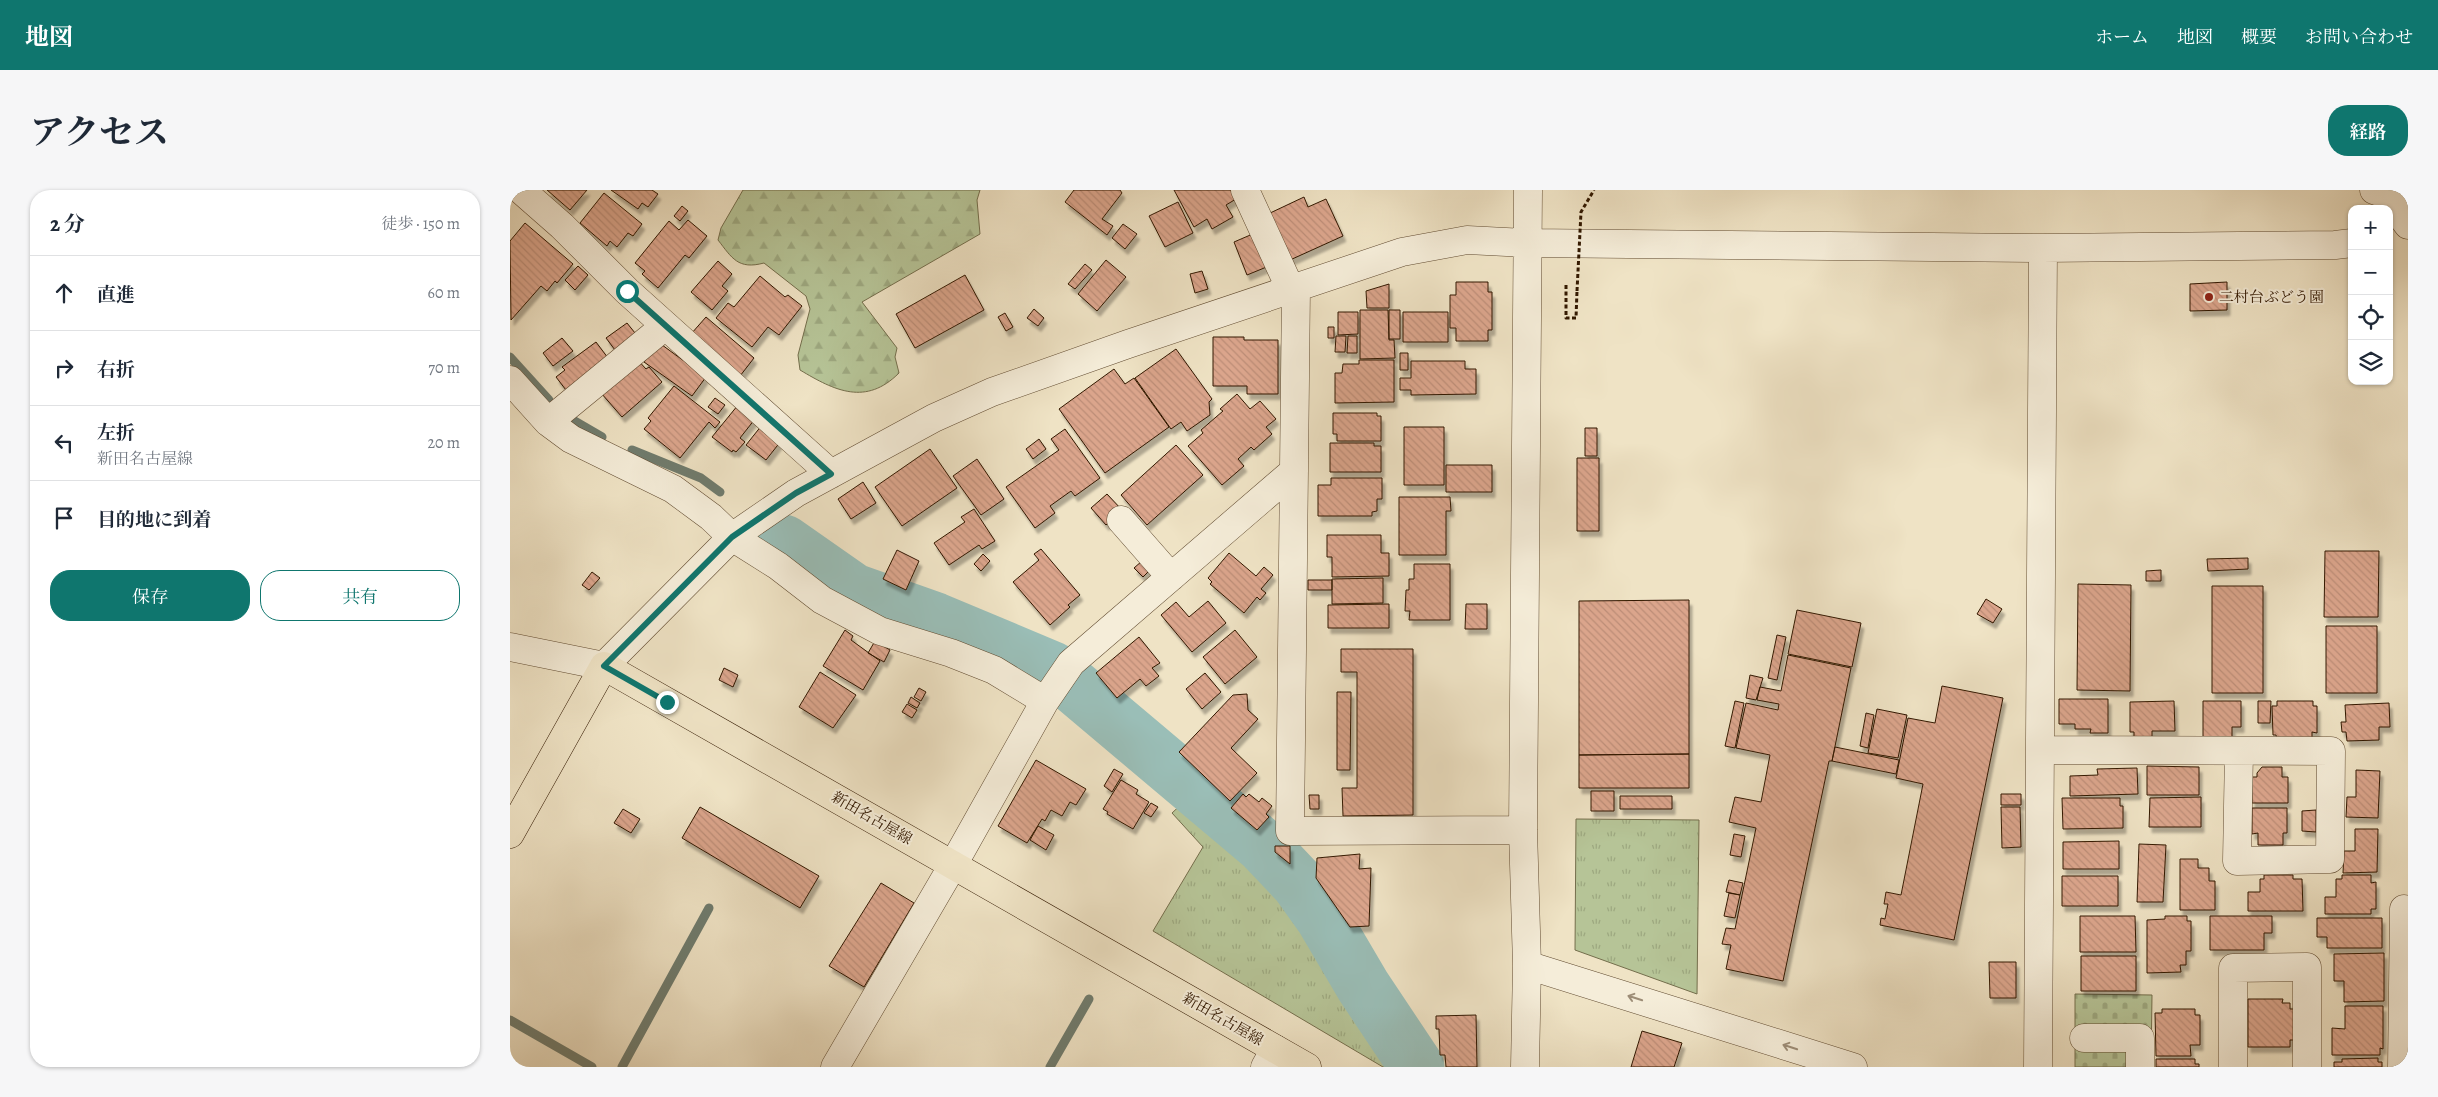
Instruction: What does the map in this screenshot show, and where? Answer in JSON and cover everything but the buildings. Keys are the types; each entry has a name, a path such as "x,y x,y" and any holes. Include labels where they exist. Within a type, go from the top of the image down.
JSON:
{"main road":[{"path":"510,834 604,666"},
{"name":"新田名古屋線","path":"604,666 953,865 1270,1058 1307,1067"}],"street":[{"path":"521,190 562,226 665,326 831,474"},
{"path":"1246,190 1294,289 1290,831 1523,830"},
{"path":"1525,1067 1527,964 1523,830 1528,190"},
{"path":"2374,190 2385,194 2408,225"},
{"path":"2393,236 2408,234"},
{"path":"510,647 604,666 732,537 796,493 934,418 992,392 1411,250 1467,240 1528,244 2043,248 2335,246 2348,244"},
{"path":"2038,1067 2043,248"},
{"path":"548,422 665,326"},
{"path":"510,380 548,422 571,439 673,489 711,517 732,537 778,566 822,600 880,631 951,653 994,670 1048,697"},
{"path":"835,1067 1048,697 1071,663 1294,471"},
{"path":"1121,520 1171,577"},
{"path":"2040,750 2239,751 2331,752 2330,860 2236,861 2239,751"},
{"path":"2402,1067 2404,909"},
{"path":"1527,964 1853,1067"},
{"path":"2234,1067 2233,968 2307,967 2307,1067"},
{"path":"2084,1038 2140,1038 2140,1067"}],"path":[{"path":"1566,285 1566,318 1576,318 1581,212 1594,190"}],"green space":[{"path":"743,190 980,190 977,200 980,234 862,302 897,348 895,357 899,373 887,383 875,389 850,392 826,384 800,370 798,355 810,309 806,296 764,263 748,265 737,261 718,240 721,228"},
{"path":"1186,800 1280,883 1305,916 1396,1061 1396,1067 1383,1067 1153,931 1203,847 1172,813"},
{"path":"1576,819 1699,820 1697,994 1575,950"},
{"path":"2075,994 2152,995 2151,1067 2075,1067"}],"waterway":[{"path":"510,357 549,400"},
{"path":"571,419 602,437"},
{"path":"632,450 701,478 720,492"},
{"path":"784,542 854,591 936,620 1053,669 1263,846 1298,883 1323,918 1363,986 1417,1067"},
{"path":"622,1067 709,908"},
{"path":"1050,1067 1089,999"},
{"path":"510,1020 592,1067"}],"place":[{"name":"二村台ぶどう園","path":"2209,297"}],"route":[{"path":"627,291 831,474 796,493 732,537 604,666 667,702"}]}
